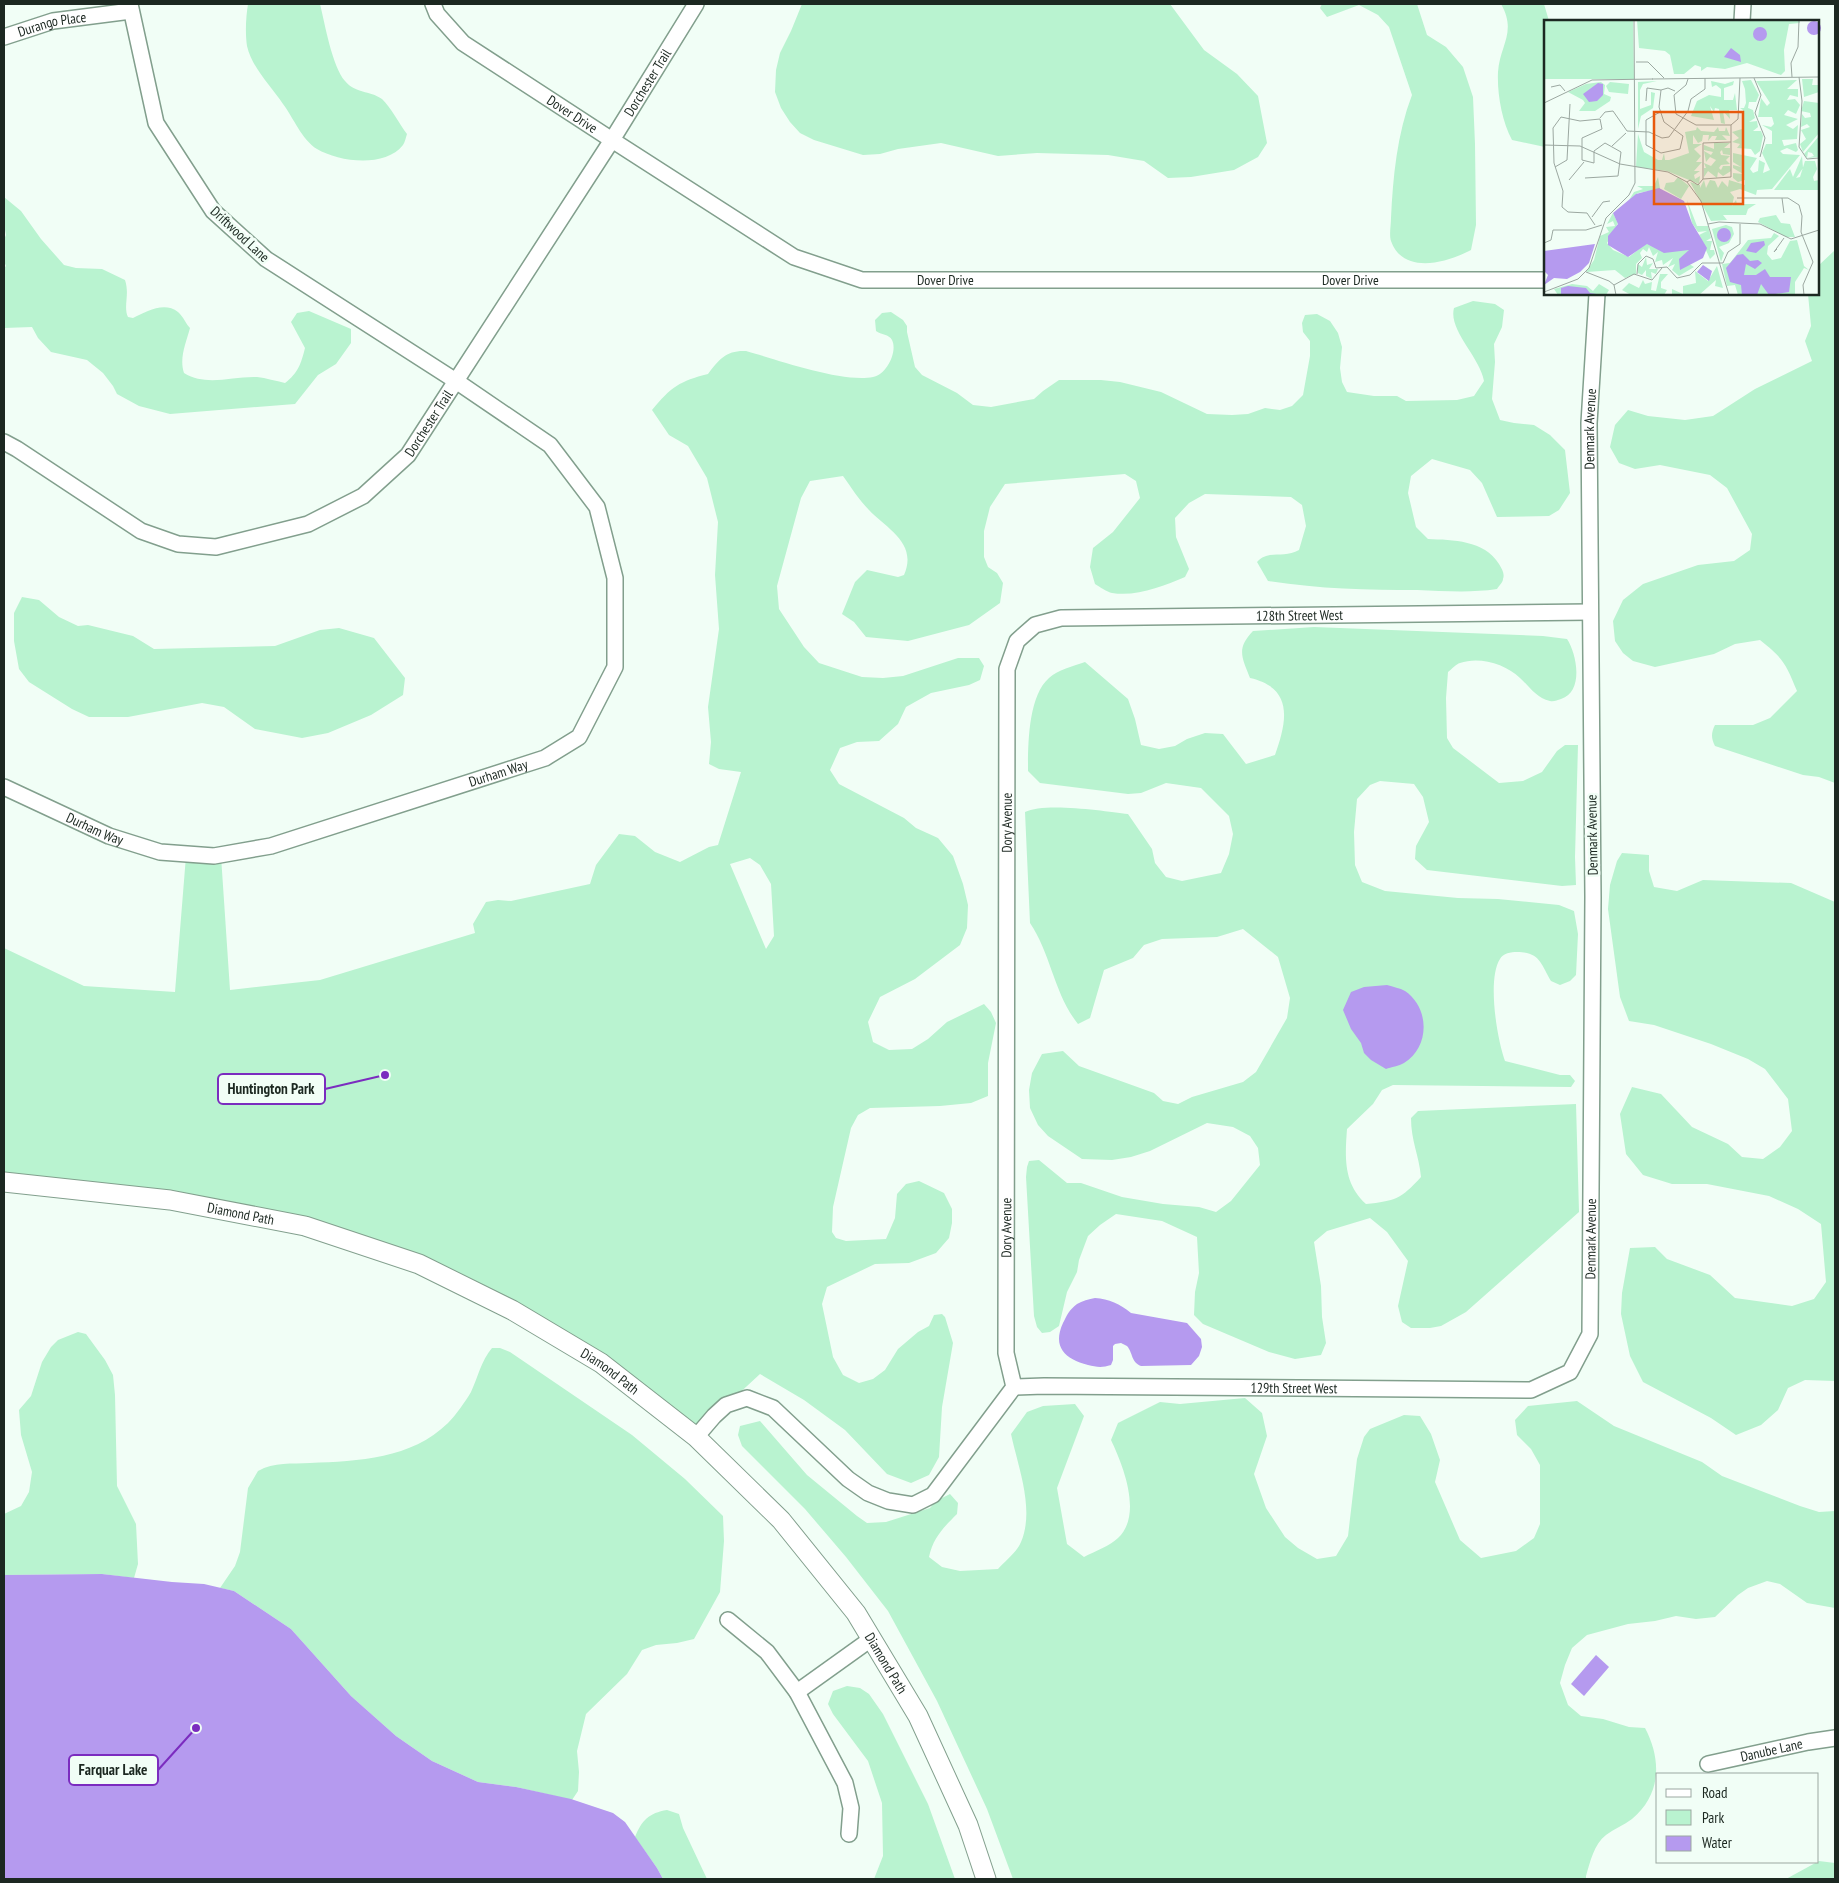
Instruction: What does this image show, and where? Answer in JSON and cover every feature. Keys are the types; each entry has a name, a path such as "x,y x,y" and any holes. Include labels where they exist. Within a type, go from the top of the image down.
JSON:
{"street":[{"name":"Dover Drive","path":"433,4 437,14 463,43 612,140 794,257 862,280 1544,280"},
{"name":"Dorchester Trail","path":"4,442 141,532 178,544 216,547 308,524 363,496 408,455 612,140 696,4"},
{"path":"1742,20 1743,4"},
{"name":"Durango Place","path":"4,37 53,21 130,8"},
{"name":"Driftwood Lane","path":"130,8 156,122 213,211 266,259 456,381"},
{"name":"Denmark Avenue","path":"1570,1372 1590,1334 1593,898 1589,423 1597,295"},
{"name":"Durham Way","path":"4,786 108,836 160,852 214,856 271,846 545,758 579,737 615,668 615,578 597,507 550,445 456,381"},
{"name":"128th Street West","path":"1017,641 1034,625 1061,618 1590,612"},
{"name":"Dory Avenue","path":"1014,1387 1006,1353 1007,669 1017,641"},
{"name":"Diamond Path","path":"4,1182 170,1200 305,1226 419,1264 512,1310 601,1363 696,1437 781,1520 856,1614 918,1716 968,1825 986,1879"},
{"name":"129th Street West","path":"1014,1387 1531,1390 1570,1372"},
{"path":"696,1437 726,1405 747,1398 773,1408 848,1479 868,1493 888,1501 913,1505 933,1495 1014,1387"},
{"path":"728,1620 767,1652 797,1692 846,1783 851,1808 850,1834"},
{"path":"797,1692 871,1639"},
{"name":"Danube Lane","path":"1708,1764 1835,1738"}],"green space":[{"path":"248,4 320,4 340,74 349,85 377,96 385,102 407,134 403,145 385,157 374,160 349,160 326,154 312,145 302,134 287,109 257,69 249,54 246,36"},
{"path":"802,4 1170,4 1204,50 1237,74 1258,96 1267,143 1258,157 1234,170 1191,177 1168,178 1144,161 1108,155 1037,153 998,156 941,143 898,149 880,154 863,155 814,140 800,133 781,108 775,92 776,70 780,53"},
{"path":"1322,4 1417,4 1427,35 1446,47 1463,67 1473,97 1476,225 1471,250 1450,259 1426,263 1405,259 1397,252 1390,236 1393,187 1399,140 1412,95 1389,27 1378,15 1359,5 1327,17 1320,8"},
{"path":"1501,4 1544,4 1549,20 1544,20 1544,147 1512,140 1505,124 1499,98 1498,72 1508,31 1506,14"},
{"path":"4,197 21,211 41,239 64,265 76,268 102,269 125,280 128,317 133,318 161,307 167,307 178,312 190,328 182,362 184,373 193,377 220,380 257,377 285,383 298,368 305,348 291,322 297,313 309,311 351,329 351,343 336,364 318,375 295,404 170,414 139,406 117,394 103,373 87,360 51,352 38,338 32,327 4,328 4,268 6,266 3,250 6,235"},
{"path":"1835,250 1835,783 1819,777 1803,775 1715,746 1712,736 1715,725 1753,725 1770,718 1797,691 1783,662 1760,640 1735,644 1714,654 1655,667 1633,661 1623,653 1615,641 1613,621 1623,600 1643,584 1698,565 1734,561 1750,550 1752,534 1727,488 1710,475 1660,465 1635,469 1619,463 1610,447 1615,425 1628,410 1648,416 1685,420 1713,416 1755,389 1812,361 1805,341 1811,326 1808,295 1819,295 1819,265"},
{"path":"1473,301 1495,304 1504,310 1502,327 1494,344 1495,362 1492,399 1500,420 1534,425 1550,435 1565,450 1570,493 1559,510 1549,516 1497,517 1482,483 1470,470 1432,459 1411,476 1408,493 1416,527 1428,539 1467,543 1485,550 1493,556 1504,575 1502,583 1497,589 1457,591 1361,589 1305,586 1268,581 1257,562 1267,556 1288,554 1299,550 1306,526 1302,505 1291,497 1205,494 1189,503 1175,518 1176,537 1189,569 1185,577 1140,592 1121,594 1110,592 1095,584 1090,567 1093,548 1113,532 1140,498 1136,481 1125,474 1005,484 990,507 984,531 984,557 988,567 997,573 1003,583 1000,603 969,625 908,641 866,637 854,622 842,614 855,582 867,570 898,577 904,575 907,554 904,545 892,530 865,506 843,476 810,481 801,498 777,586 779,609 804,647 819,663 862,677 883,678 903,676 958,658 979,658 984,666 980,680 969,685 931,693 906,707 898,724 879,741 857,742 840,748 830,770 839,784 904,818 916,828 938,838 953,856 968,905 967,928 960,945 915,979 880,997 868,1022 873,1042 889,1050 912,1049 928,1039 947,1022 984,1004 991,1012 996,1023 988,1063 988,1096 971,1103 870,1108 858,1115 851,1128 833,1207 832,1232 836,1238 846,1241 886,1239 895,1218 897,1194 906,1184 919,1181 944,1193 952,1209 949,1238 936,1253 909,1263 875,1264 827,1287 822,1304 833,1357 843,1375 859,1383 873,1379 885,1370 898,1349 918,1332 929,1326 934,1315 942,1314 945,1317 953,1343 942,1407 939,1457 929,1475 911,1483 887,1474 845,1430 804,1400 760,1374 694,1435 635,1394 455,1286 280,1224 4,1184 4,948 84,986 175,992 186,856 221,856 230,990 320,980 475,933 473,924 486,902 498,900 511,901 590,884 596,865 619,834 635,836 655,852 680,862 709,847 718,845 741,772 719,769 709,764 711,742 708,707 719,629 715,575 718,522 707,478 688,446 669,435 652,410 671,390 683,382 708,374 724,356 734,352 746,351 828,374 860,378 873,377 886,368 893,351 891,338 876,331 875,320 882,313 891,312 903,320 907,326 915,367 922,375 957,393 973,405 991,407 1034,399 1059,380 1101,380 1120,382 1161,392 1207,414 1248,414 1265,408 1280,410 1292,406 1303,395 1310,356 1310,341 1303,332 1302,323 1305,315 1317,314 1330,321 1338,333 1342,347 1340,368 1342,382 1347,392 1374,396 1397,396 1406,401 1457,400 1474,396 1484,381 1477,363 1456,325 1453,316 1454,308","holes":["750,858 760,865 771,884 774,936 766,949 730,864"]},
{"path":"22,597 39,600 59,617 78,626 88,625 133,636 154,649 275,646 320,630 339,628 374,638 405,678 403,695 371,715 328,733 302,738 255,729 224,707 202,703 128,717 89,717 72,709 29,682 19,669 14,641 14,613"},
{"path":"1314,627 1543,636 1567,639 1571,646 1576,663 1576,681 1568,695 1561,699 1545,700 1514,673 1500,665 1475,660 1458,664 1448,672 1446,698 1447,738 1453,748 1499,783 1523,781 1542,772 1557,751 1565,745 1578,745 1576,885 1562,886 1427,870 1415,859 1416,846 1429,822 1423,797 1414,784 1380,781 1370,785 1357,799 1354,832 1355,865 1362,882 1385,891 1559,905 1574,911 1578,934 1576,975 1570,981 1560,985 1551,981 1542,964 1531,954 1517,952 1505,954 1501,957 1496,968 1494,994 1496,1024 1505,1061 1560,1075 1570,1075 1575,1081 1571,1087 1393,1085 1382,1090 1373,1104 1347,1129 1346,1159 1349,1178 1358,1196 1366,1204 1384,1202 1397,1198 1421,1177 1411,1126 1411,1118 1418,1111 1576,1104 1579,1212 1466,1312 1441,1326 1430,1328 1411,1328 1402,1322 1398,1306 1408,1261 1387,1232 1370,1218 1327,1231 1314,1242 1321,1286 1322,1317 1326,1343 1321,1355 1295,1359 1269,1352 1203,1324 1194,1315 1195,1292 1199,1273 1197,1237 1162,1221 1116,1214 1088,1236 1079,1260 1077,1272 1067,1292 1059,1326 1050,1332 1042,1333 1037,1327 1034,1316 1026,1177 1029,1161 1039,1160 1067,1183 1081,1183 1122,1197 1163,1204 1199,1207 1216,1212 1231,1201 1260,1165 1258,1148 1250,1136 1233,1127 1207,1123 1150,1151 1131,1157 1112,1160 1082,1159 1048,1136 1038,1125 1030,1108 1029,1090 1032,1073 1042,1054 1063,1051 1079,1066 1154,1093 1163,1101 1178,1104 1192,1097 1243,1082 1256,1072 1287,1018 1290,998 1278,957 1243,929 1217,937 1162,939 1144,945 1133,958 1104,970 1090,1018 1078,1024 1063,1000 1043,948 1030,923 1025,812 1034,809 1060,807 1128,814 1152,849 1155,863 1166,877 1182,881 1221,873 1229,854 1233,834 1229,816 1201,788 1166,783 1141,793 1128,794 1040,783 1028,771 1031,722 1037,697 1042,686 1052,675 1085,662 1128,699 1141,745 1159,749 1175,746 1187,739 1205,733 1223,734 1246,764 1275,755 1282,730 1284,707 1274,689 1250,678 1243,659 1242,648 1244,643 1253,631"},
{"path":"1622,853 1649,855 1649,871 1654,887 1677,891 1703,880 1791,883 1835,902 1835,1381 1805,1380 1788,1388 1778,1410 1761,1425 1736,1435 1711,1418 1643,1382 1630,1356 1621,1314 1622,1293 1630,1248 1655,1247 1667,1259 1710,1275 1735,1298 1792,1306 1814,1299 1826,1282 1821,1224 1798,1209 1769,1196 1707,1184 1672,1184 1643,1175 1626,1154 1620,1114 1632,1087 1661,1094 1692,1127 1728,1144 1742,1157 1763,1159 1780,1147 1792,1131 1788,1099 1765,1069 1748,1059 1711,1044 1654,1025 1629,1021 1620,997 1608,909 1610,885 1617,861"},
{"path":"78,1332 86,1334 105,1360 113,1375 117,1486 136,1524 138,1564 134,1578 102,1574 4,1575 4,1514 21,1506 29,1492 32,1472 21,1435 19,1410 31,1396 42,1362 51,1347 58,1340"},
{"path":"492,1348 500,1348 510,1352 632,1435 685,1479 723,1516 724,1541 720,1592 694,1639 656,1645 642,1650 627,1674 586,1714 577,1751 578,1791 572,1800 516,1787 478,1782 432,1761 396,1736 351,1696 291,1629 234,1591 220,1588 235,1566 240,1552 248,1488 258,1471 270,1466 283,1464 347,1461 384,1456 418,1444 448,1423 457,1412 471,1392 482,1364"},
{"path":"1245,1398 1262,1413 1267,1436 1254,1474 1266,1508 1285,1537 1298,1548 1317,1559 1336,1556 1348,1536 1357,1459 1364,1437 1370,1429 1404,1415 1420,1416 1431,1434 1440,1460 1435,1482 1460,1540 1481,1558 1516,1551 1534,1538 1540,1524 1540,1465 1531,1449 1517,1435 1515,1420 1528,1406 1577,1401 1614,1426 1702,1462 1722,1476 1819,1512 1835,1511 1835,1608 1807,1603 1780,1584 1767,1581 1748,1588 1715,1617 1696,1619 1676,1616 1628,1624 1587,1635 1572,1648 1560,1683 1568,1705 1581,1716 1603,1719 1629,1727 1645,1728 1651,1740 1656,1765 1656,1776 1649,1799 1642,1810 1632,1819 1609,1833 1598,1843 1586,1879 1013,1879 987,1809 937,1701 888,1611 846,1557 805,1509 742,1446 738,1435 740,1426 760,1421 807,1475 867,1523 886,1522 930,1508 936,1501 950,1494 958,1503 957,1514 939,1534 933,1544 929,1557 942,1567 960,1571 998,1569 1019,1546 1025,1529 1026,1502 1024,1488 1011,1434 1027,1412 1043,1406 1075,1404 1084,1416 1057,1488 1067,1544 1084,1557 1115,1541 1125,1528 1129,1516 1130,1503 1125,1476 1111,1440 1118,1423 1160,1402 1180,1404"},
{"path":"847,1686 860,1688 869,1694 883,1714 928,1804 955,1879 874,1879 883,1856 882,1803 868,1761 833,1714 828,1704 833,1691"},
{"path":"667,1810 679,1814 683,1828 707,1879 663,1879 635,1837 640,1826 647,1818 655,1813"},
{"path":"1819,1861 1835,1863 1835,1879 1786,1879 1815,1863 1819,1863"}],"water":[{"path":"1387,985 1405,991 1413,998 1423,1017 1424,1027 1419,1047 1413,1056 1402,1064 1386,1069 1371,1060 1364,1053 1361,1043 1351,1029 1343,1010 1351,992 1364,987"},
{"path":"1095,1298 1114,1302 1131,1313 1187,1323 1201,1339 1202,1347 1199,1356 1191,1365 1141,1366 1135,1362 1127,1346 1121,1343 1113,1346 1111,1365 1094,1366 1073,1359 1063,1351 1060,1345 1060,1331 1067,1315 1077,1304"},
{"path":"102,1574 204,1584 234,1591 291,1629 351,1696 396,1736 432,1761 478,1782 516,1787 571,1799 613,1813 625,1822 663,1879 4,1879 4,1575"},
{"path":"1596,1655 1609,1667 1584,1696 1571,1684"}],"place":[{"name":"Huntington Park","path":"385,1075"},
{"name":"Farquar Lake","path":"196,1728"}]}
